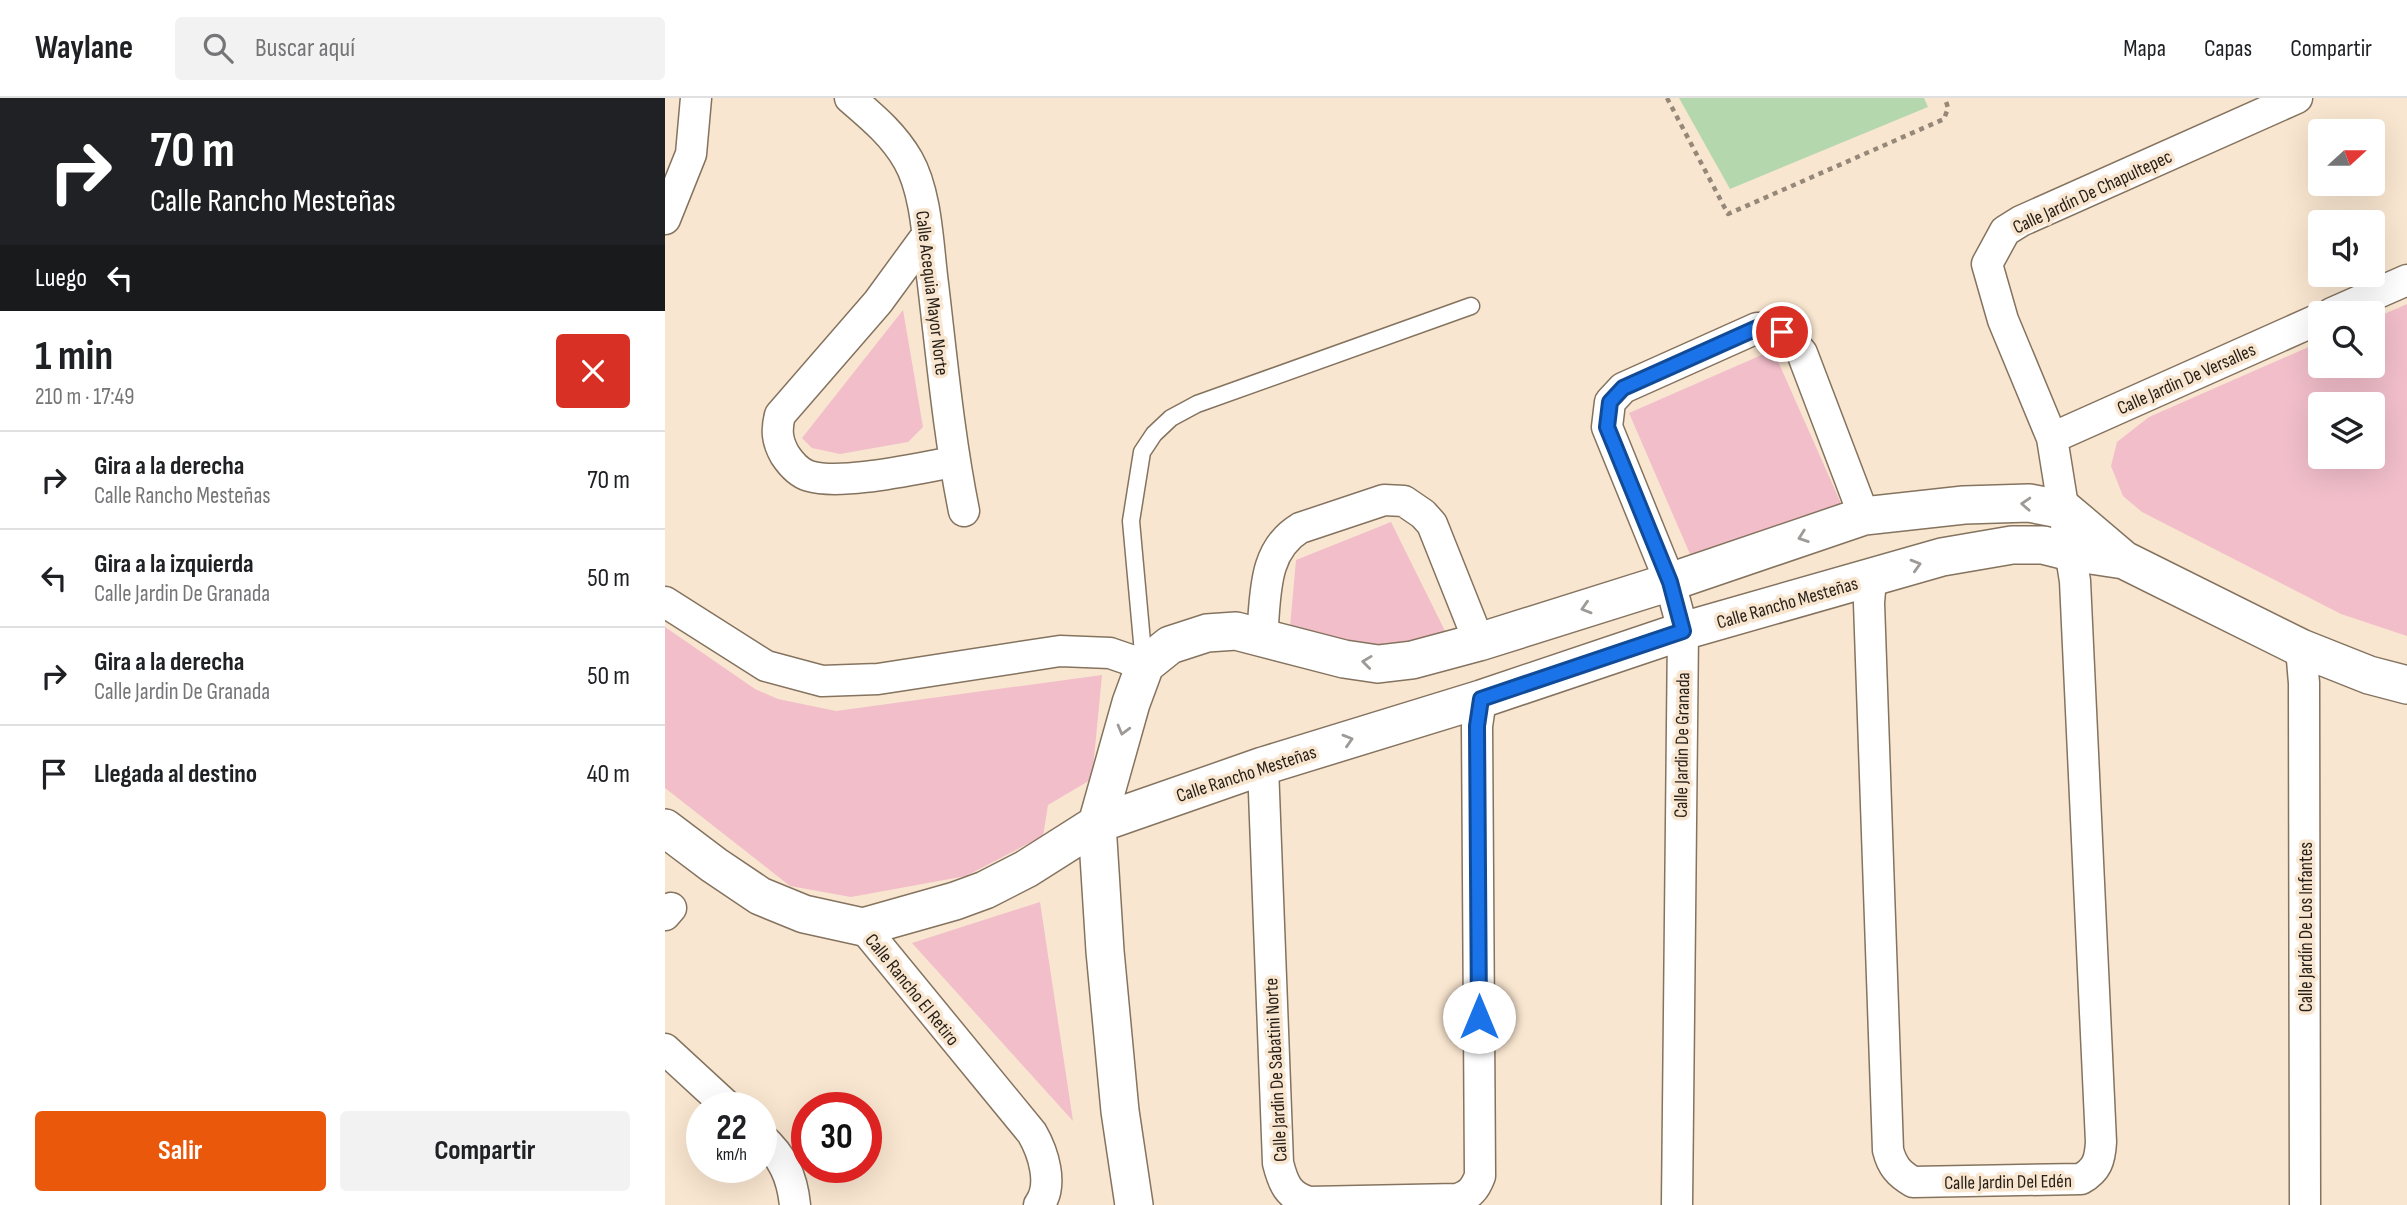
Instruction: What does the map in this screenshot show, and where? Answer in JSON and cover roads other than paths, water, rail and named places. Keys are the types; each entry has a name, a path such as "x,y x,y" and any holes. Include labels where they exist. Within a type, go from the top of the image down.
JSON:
{"street":[{"path":"665,219 691,154 696,98"},
{"name":"Calle Acequia Mayor Norte","path":"849,98 885,128 908,161 919,191 927,235 954,463 964,511"},
{"name":"Calle Jardín De Chapultepec","path":"2065,510 2052,438 2003,320 1987,264 2005,231 2021,221 2297,98"},
{"path":"927,235 878,302 780,415 777,428 779,443 796,469 810,476 868,477 954,463"},
{"path":"2359,301 2407,280"},
{"name":"Calle Jardin De Versalles","path":"2052,438 2308,324"},
{"name":"Calle Jardin De Granada","path":"1677,1205 1683,631 1670,582 1607,427 1610,402 1623,388 1757,328 1770,327 1782,332 1802,353 1864,516"},
{"path":"1262,636 1271,562 1279,546 1290,534 1300,528 1394,499 1414,507 1431,524 1479,642"},
{"name":"Calle Rancho Mesteñas","path":"1145,665 1170,645 1207,633 1236,631 1344,659 1378,664 1412,660 1479,642 1670,582 1864,516 1964,505 2029,503 2065,510 2124,560 2301,648 2369,675 2407,685"},
{"name":"Calle Jardin Del Edén","path":"1871,578 1869,603 1890,1159 1895,1169 1913,1182 2081,1180 2091,1174 2100,1160 2101,1142 2075,581 2065,510"},
{"name":"Calle Rancho Mesteñas","path":"863,928 985,890 1026,869 1097,824 1263,766 1481,699 1683,631 1942,557 2012,545 2043,545 2124,560"},
{"path":"665,602 766,666 822,681 878,679 1060,650 1110,653 1145,665 1131,703 1097,824 1106,964 1120,1111 1133,1205"},
{"name":"Calle Jardín De Los Infantes","path":"2301,648 2304,684 2305,1205"},
{"name":"Calle Jardin De Sabatini Norte","path":"1263,766 1277,1163 1282,1179 1288,1191 1297,1199 1309,1202 1457,1199 1467,1196 1475,1189 1480,1176 1477,726 1481,699"},
{"name":"Calle Rancho El Retiro","path":"665,828 760,896 804,915 863,928 1032,1133 1046,1168 1039,1205"},
{"path":"665,1049 712,1092"},
{"path":"777,1155 790,1175 795,1205"}],"lane":[{"path":"1145,665 1131,522 1142,452 1154,434 1171,418 1197,404 1471,306"}]}
